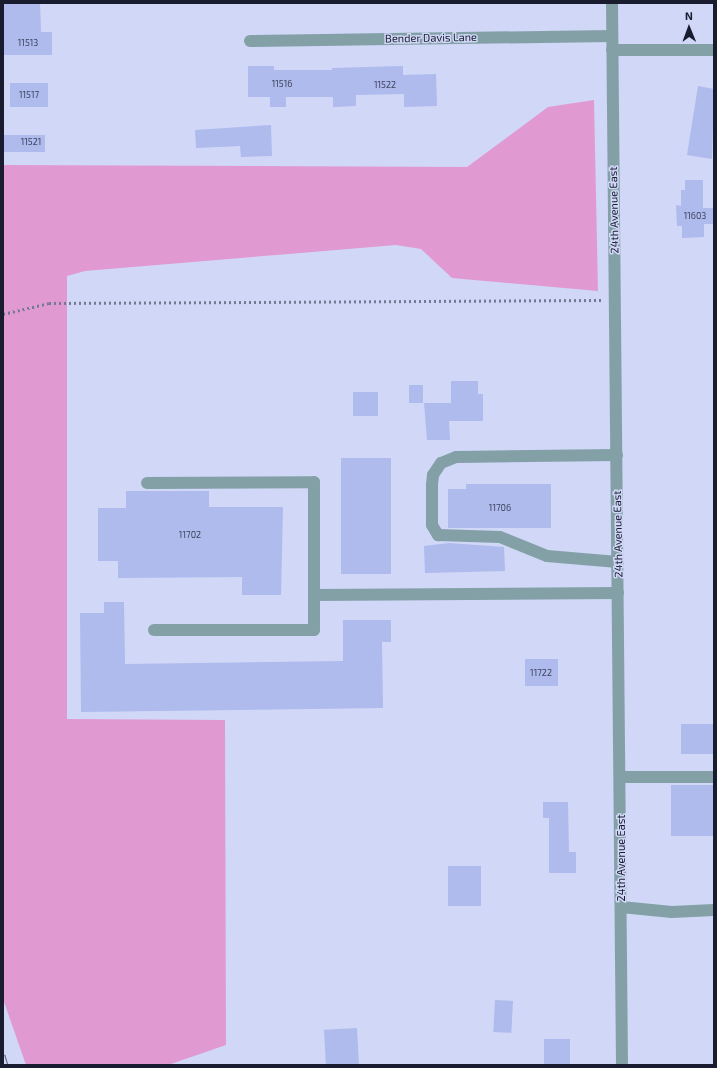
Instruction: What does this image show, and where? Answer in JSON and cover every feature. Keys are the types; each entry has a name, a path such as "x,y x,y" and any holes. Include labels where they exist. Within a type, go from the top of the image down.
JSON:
{"street":[{"name":"24th Avenue East","path":"612,3 622,907 622,1065"},
{"name":"Bender Davis Lane","path":"250,41 612,36"},
{"path":"612,50 714,50"},
{"path":"617,456 456,457 441,463 433,475 432,524 438,535 500,537 547,556 618,562"},
{"path":"147,483 314,482 314,630 154,630"},
{"path":"314,595 618,593"},
{"path":"620,777 714,777"},
{"path":"622,907 672,912 714,910"}],"path":[{"path":"3,314 48,303 615,300"}],"shaded area":[{"path":"594,100 598,291 452,278 421,249 396,245 85,271 67,276 67,719 225,720 226,1045 168,1065 26,1065 3,999 3,165 467,167 548,107"}],"building":[{"path":"3,3 40,3 41,32 52,32 52,55 3,55"},
{"path":"248,66 274,66 274,70 332,70 332,68 403,66 403,75 436,74 437,106 404,107 404,94 356,95 356,106 333,107 333,97 286,97 286,107 270,107 270,97 248,97"},
{"path":"10,83 48,83 48,107 10,107"},
{"path":"698,86 714,89 712,159 687,155"},
{"path":"271,125 272,156 241,157 240,146 196,148 195,130"},
{"path":"3,135 45,135 45,152 3,152"},
{"path":"685,180 703,180 703,208 714,208 714,224 704,224 704,237 682,238 682,226 677,226 676,205 681,206 681,190 685,190"},
{"path":"451,381 478,381 478,394 483,394 483,421 449,421 450,440 427,440 424,403 451,403"},
{"path":"409,385 423,385 423,403 409,403"},
{"path":"353,392 378,392 378,416 353,416"},
{"path":"341,458 391,458 391,574 341,574"},
{"path":"466,484 551,484 551,528 448,528 448,489 466,489"},
{"path":"126,491 209,491 209,507 283,507 281,595 242,595 242,577 118,578 118,561 98,561 98,508 126,508"},
{"path":"449,543 504,547 505,571 425,573 424,546"},
{"path":"104,602 124,602 125,664 343,661 343,620 391,620 391,642 382,642 383,708 81,712 80,613 104,613"},
{"path":"525,659 558,659 558,686 525,686"},
{"path":"681,724 714,724 714,754 681,754"},
{"path":"671,785 714,785 714,836 671,836"},
{"path":"543,802 568,802 569,852 576,852 576,873 549,873 549,818 543,818"},
{"path":"448,866 481,866 481,906 448,906"},
{"path":"495,1000 513,1001 511,1033 493,1032"},
{"path":"357,1028 359,1065 326,1065 324,1030"},
{"path":"544,1039 570,1039 570,1065 544,1065"}],"railway":[{"path":"3,1055 6,1065"}]}
